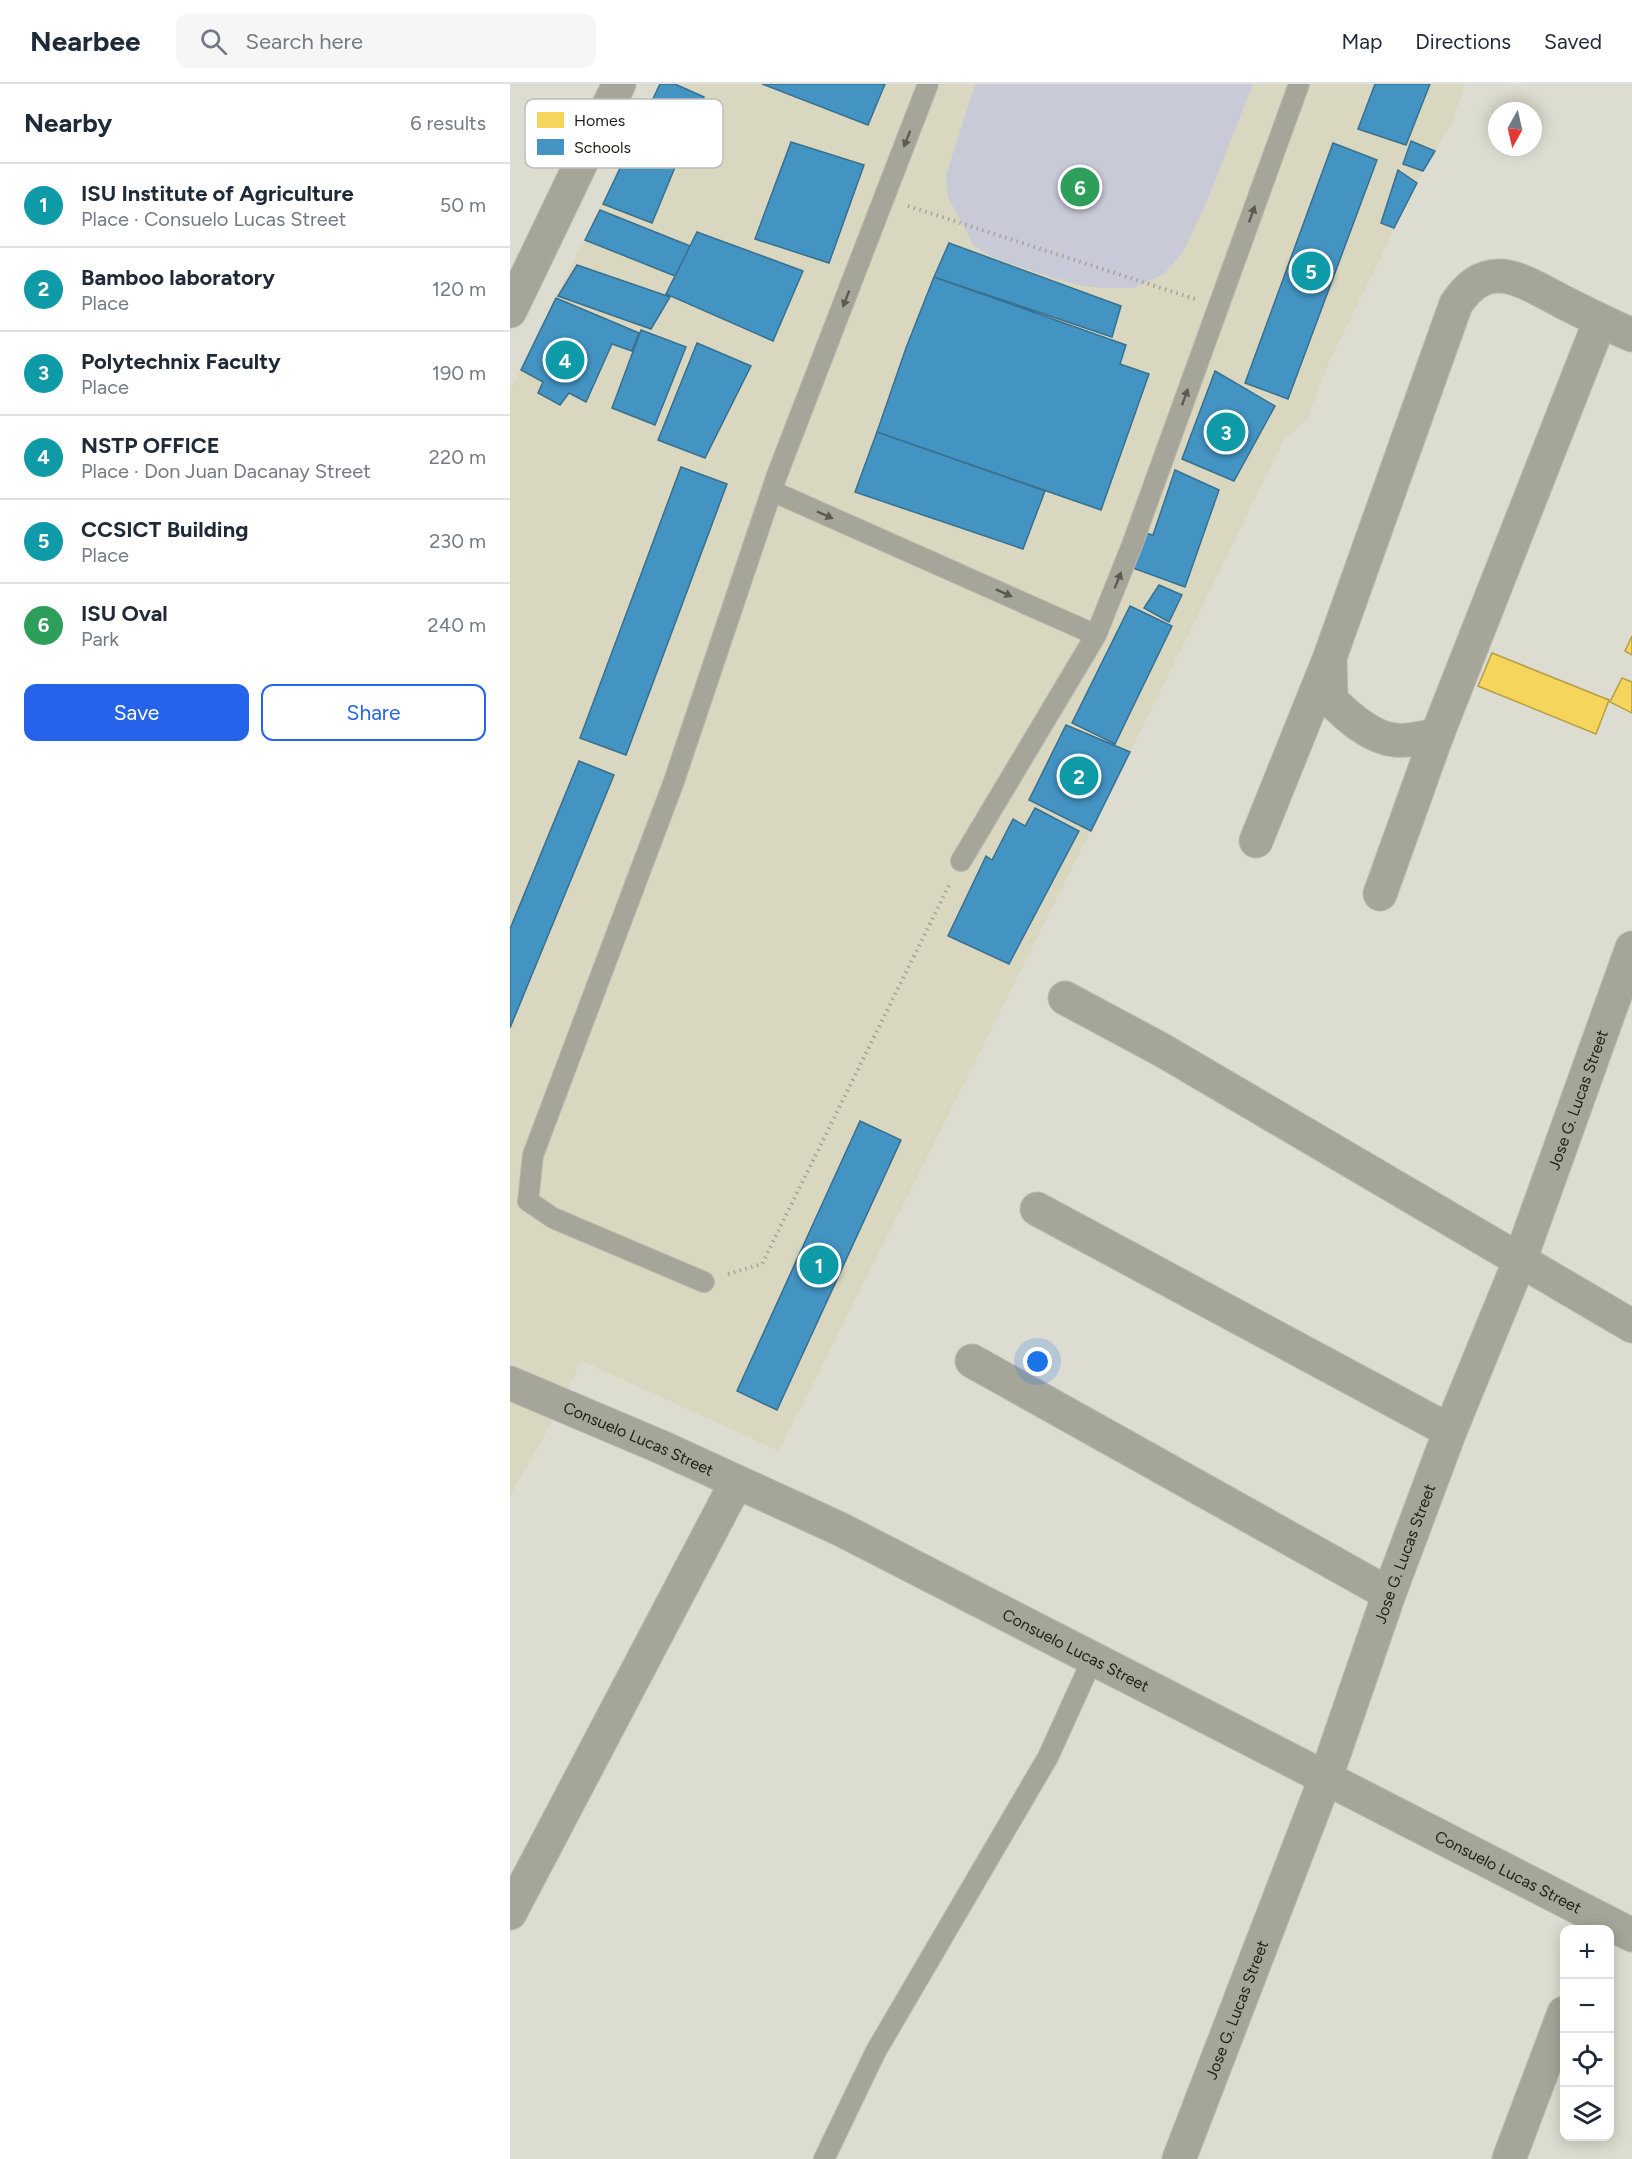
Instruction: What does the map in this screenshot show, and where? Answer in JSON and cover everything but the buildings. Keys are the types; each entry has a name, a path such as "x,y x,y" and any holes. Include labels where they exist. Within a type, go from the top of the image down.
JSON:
{"street":[{"path":"612,99 619,84"},
{"path":"510,311 579,168"},
{"path":"1256,841 1330,657 1456,303 1467,288 1479,280 1501,276 1529,284 1632,335"},
{"path":"1380,894 1437,735 1600,321"},
{"path":"1330,657 1331,700 1347,717 1368,730 1394,740 1437,735"},
{"name":"Jose G. Lucas Street","path":"1179,2159 1326,1776 1389,1594 1450,1431 1520,1260 1632,948"},
{"path":"1065,998 1162,1050 1632,1326"},
{"path":"1037,1209 1450,1431"},
{"path":"972,1361 1389,1594"},
{"name":"Consuelo Lucas Street","path":"510,1383 661,1447 840,1529 1326,1776 1598,1924 1632,1935"},
{"path":"510,1913 736,1483"},
{"path":"1509,2159 1560,2024"}],"lane":[{"path":"704,1282 553,1218 528,1201 533,1155 673,784 772,491 928,84"},
{"path":"962,861 1096,635 1132,545 1299,84"},
{"path":"772,491 1096,635"},
{"path":"824,2159 876,2051 1048,1757 1093,1658"}],"path":[{"path":"884,199 1218,306"},
{"path":"704,1282 762,1264 962,861"}],"shaded area":[{"path":"660,84 1466,84 1451,125 1423,171 1329,362 1307,421 1285,438 1108,797 779,1451 582,1361 546,1433 510,1496 510,391 619,168 723,168 723,99 653,99"},
{"path":"975,84 1253,84 1205,206 1183,252 1164,274 1133,288 1104,288 1083,286 1050,277 994,258 974,246 948,197 946,176"}],"place":[{"name":"ISU Oval","path":"1080,187"},
{"name":"CCSICT Building","path":"1311,271"},
{"name":"NSTP OFFICE","path":"565,360"},
{"name":"Polytechnix Faculty","path":"1226,432"},
{"name":"Bamboo laboratory","path":"1079,776"},
{"name":"ISU Institute of Agriculture","path":"819,1265"}]}
